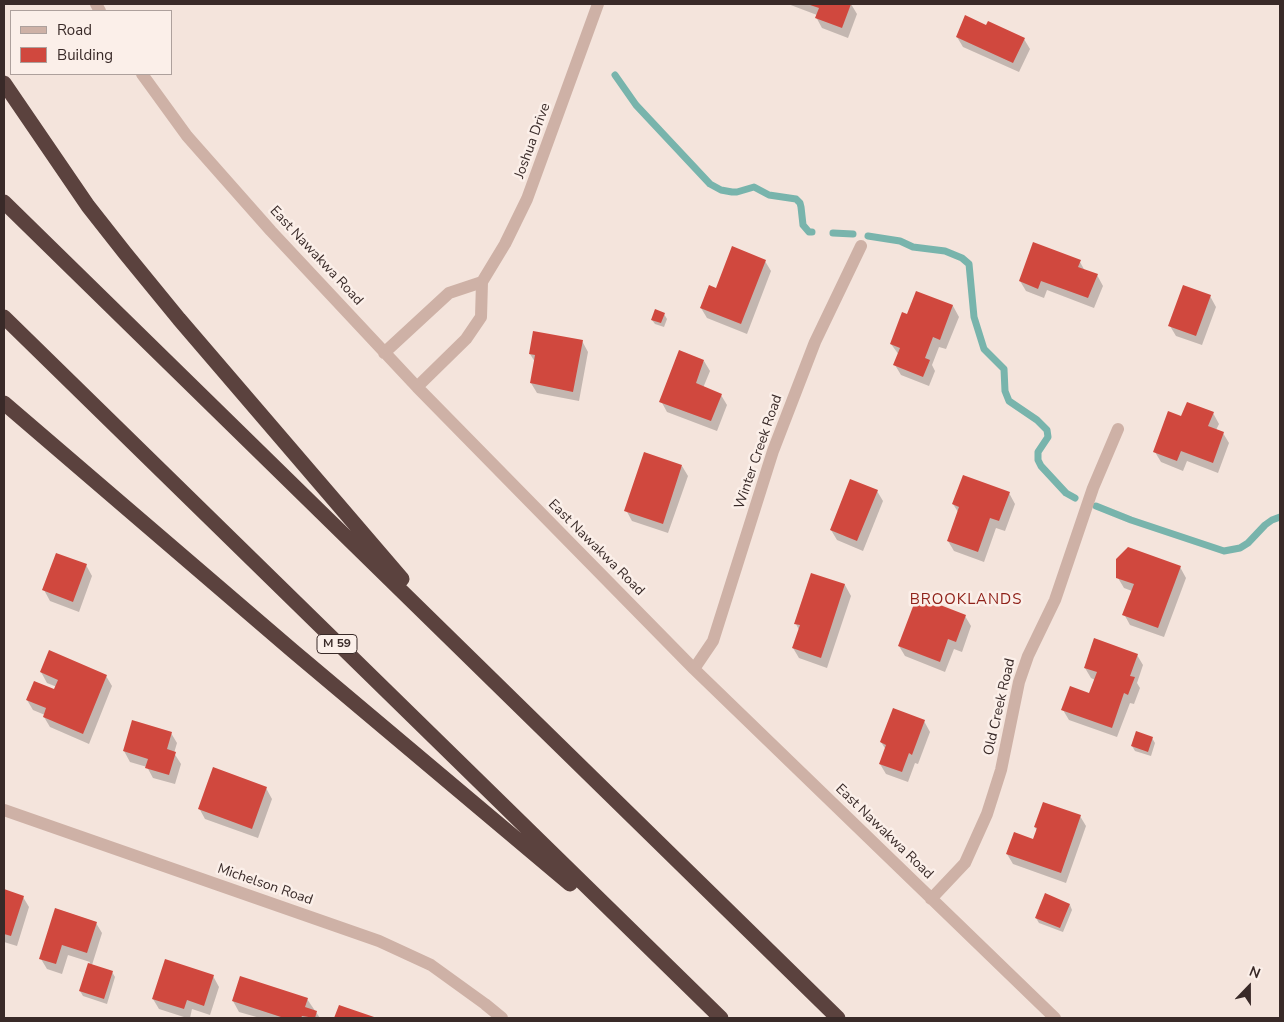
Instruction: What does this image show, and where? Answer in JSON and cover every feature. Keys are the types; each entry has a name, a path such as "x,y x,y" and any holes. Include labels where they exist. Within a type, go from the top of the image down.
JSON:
{"highway":[{"path":"4,83 88,206 179,318 466,655"},
{"path":"4,202 838,1018"},
{"name":"M 59","path":"4,317 721,1018"},
{"path":"4,402 286,645 671,969"}],"street":[{"name":"Joshua Drive","path":"417,387 466,339 481,318 482,282 505,244 527,199 598,4"},
{"name":"East Nawakwa Road","path":"143,75 186,136 384,353 694,669 1055,1018"},
{"name":"Winter Creek Road","path":"694,669 713,641 773,451 815,342 860,246"},
{"path":"384,353 448,293 482,282"},
{"name":"Old Creek Road","path":"931,899 965,863 987,814 1001,770 1019,682 1028,656 1055,600 1092,488 1118,430"},
{"name":"Michelson Road","path":"4,810 379,941 431,965 502,1018"}],"building":[{"path":"807,4 851,4 842,28 815,18 819,8"},
{"path":"965,15 986,25 988,21 1025,38 1013,63 956,37"},
{"path":"1033,242 1081,260 1078,267 1098,274 1088,298 1041,281 1038,289 1019,281"},
{"path":"732,246 766,260 741,324 700,308 709,285 716,288"},
{"path":"1183,285 1211,295 1196,336 1168,326"},
{"path":"916,291 953,305 940,340 933,337 925,358 930,360 923,377 893,365 900,348 890,344 902,312 907,314"},
{"path":"655,309 665,313 661,323 651,320"},
{"path":"533,331 583,340 573,392 530,383 535,355 529,354"},
{"path":"679,350 704,360 696,383 722,394 711,421 659,402"},
{"path":"1187,402 1214,412 1208,426 1224,432 1213,463 1181,451 1177,461 1153,452 1168,411 1181,416"},
{"path":"644,452 682,465 663,524 624,511"},
{"path":"963,475 1010,492 999,521 990,518 978,552 947,541 959,507 952,504"},
{"path":"850,479 878,490 857,541 830,530"},
{"path":"1128,547 1181,566 1158,628 1122,615 1134,584 1116,578 1116,559"},
{"path":"56,553 87,564 73,602 42,590"},
{"path":"811,573 845,584 821,658 792,648 800,625 794,624"},
{"path":"917,596 966,615 956,642 948,639 940,662 898,646"},
{"path":"1094,638 1138,654 1130,676 1135,677 1128,695 1124,693 1112,728 1061,710 1070,686 1089,693 1097,672 1084,668"},
{"path":"49,650 107,675 83,734 43,717 46,708 26,700 34,681 54,689 58,680 40,672"},
{"path":"893,708 925,720 912,755 909,753 902,772 879,764 886,745 880,742"},
{"path":"132,720 172,732 167,749 176,752 169,775 145,768 148,759 123,751"},
{"path":"1136,731 1153,737 1148,752 1131,746"},
{"path":"213,767 267,787 252,829 198,809"},
{"path":"1043,802 1081,815 1061,873 1006,854 1014,832 1033,839 1037,828 1034,827"},
{"path":"4,889 24,896 11,936 4,934"},
{"path":"1045,893 1070,904 1060,928 1035,918"},
{"path":"55,908 97,922 87,953 62,945 56,964 39,959"},
{"path":"165,959 214,975 204,1006 187,1000 184,1009 152,999"},
{"path":"88,963 113,971 104,999 79,991"},
{"path":"240,976 308,998 305,1007 317,1011 315,1018 302,1016 301,1018 284,1018 232,1001"},
{"path":"339,1005 377,1018 334,1018"}],"waterway":[{"path":"615,75 636,105 710,184 721,190 732,192 754,187 769,195 796,199 800,203 803,225 809,232 812,232"},
{"path":"833,233 853,234"},
{"path":"868,236 900,241 913,247 945,251 962,258 969,264 974,317 984,349 1004,369 1005,391 1009,401 1037,420 1047,430 1048,437 1038,452 1038,460 1041,466 1066,493 1075,498"},
{"path":"1096,506 1131,520 1224,551 1240,548 1248,543 1265,525 1280,517"}],"district":[{"name":"BROOKLANDS","path":"966,600"}]}
